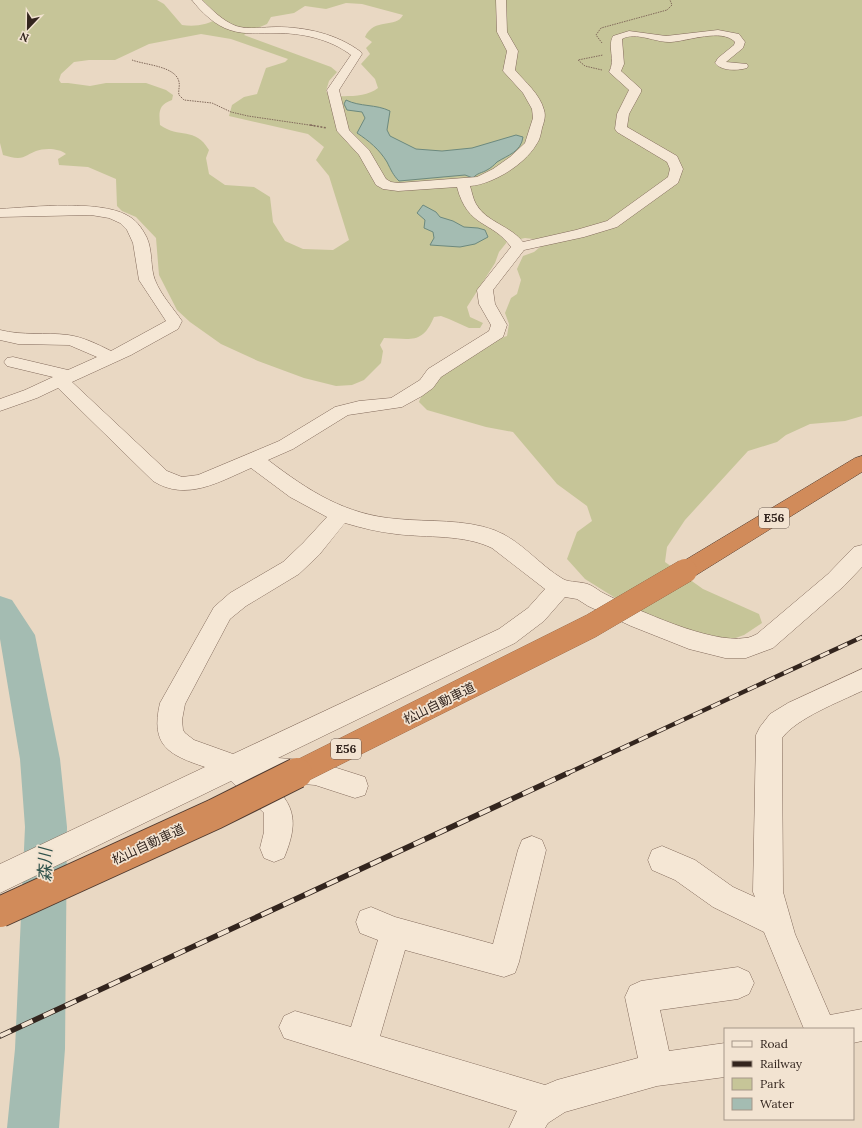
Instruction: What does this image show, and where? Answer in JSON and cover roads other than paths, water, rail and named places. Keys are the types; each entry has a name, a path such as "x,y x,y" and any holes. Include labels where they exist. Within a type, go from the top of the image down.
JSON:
{"highway":[{"name":"松山自動車道","path":"0,912 215,814 591,626 768,522 862,463"}],"street":[{"path":"197,0 212,14 232,28 305,32 350,47 357,54 333,90 343,131 364,153 381,182 388,186 398,187 462,183 480,180 498,172 515,160 531,144 538,118 538,108 528,91 509,71 512,48 504,38 502,32 501,0"},
{"path":"13,362 65,378 160,476 168,482 180,484 195,484 253,459 286,444 342,412 358,407 395,403 427,384 434,373 497,333 499,325 486,304 486,290 519,247 579,234 612,224 668,184 673,180 678,172 678,166 672,159 621,129 621,117 635,92 635,89 615,72 619,63 616,42 619,36 634,34 672,40 701,34 722,34 732,36 739,39 739,46 720,63 726,66 743,66"},
{"path":"462,183 468,202 473,210 514,239 519,247"},
{"path":"0,213 52,216 91,210 100,217 125,221 134,229 139,237 144,251 147,279 174,321 172,325 110,357 31,394 0,405"},
{"path":"0,335 22,340 70,340 110,357"},
{"path":"253,459 297,492 330,510 370,523 397,527 451,530 487,536 500,542 559,588 582,591 596,600 639,620 697,642 725,648 746,648 764,641 836,580 862,553"},
{"path":"341,514 291,568 278,577 238,598 222,613 168,715 169,727 173,737 179,745 233,767 315,773 355,786"},
{"path":"0,879 507,636 528,622 546,606 559,588"},
{"path":"820,1028 780,936 768,892 769,735 779,722 796,711 862,679"},
{"path":"233,767 275,806 279,825 279,839 274,848"},
{"path":"361,1047 383,927 504,962 532,850"},
{"path":"662,860 685,870 723,897 776,922"},
{"path":"657,1069 641,997 738,983"},
{"path":"842,1028 862,1025"},
{"path":"295,1027 548,1103"},
{"path":"526,1128 536,1111 557,1097 657,1069 724,1060"}],"water":[{"path":"346,100 357,104 379,107 390,111 387,130 390,136 416,149 442,151 472,148 516,135 523,137 522,142 517,150 473,178 465,175 399,181 381,153 370,142 357,133 365,118 362,112 347,110 344,104"},
{"path":"423,205 436,212 440,217 453,221 464,227 485,230 488,237 475,244 460,247 430,245 434,238 433,232 424,228 425,220 417,213"}],"waterway":[{"name":"森川","path":"0,609 17,635 40,759 46,827 40,1049 33,1128"}],"railway":[{"path":"566,774 862,637"},
{"path":"0,1036 568,773"}]}
